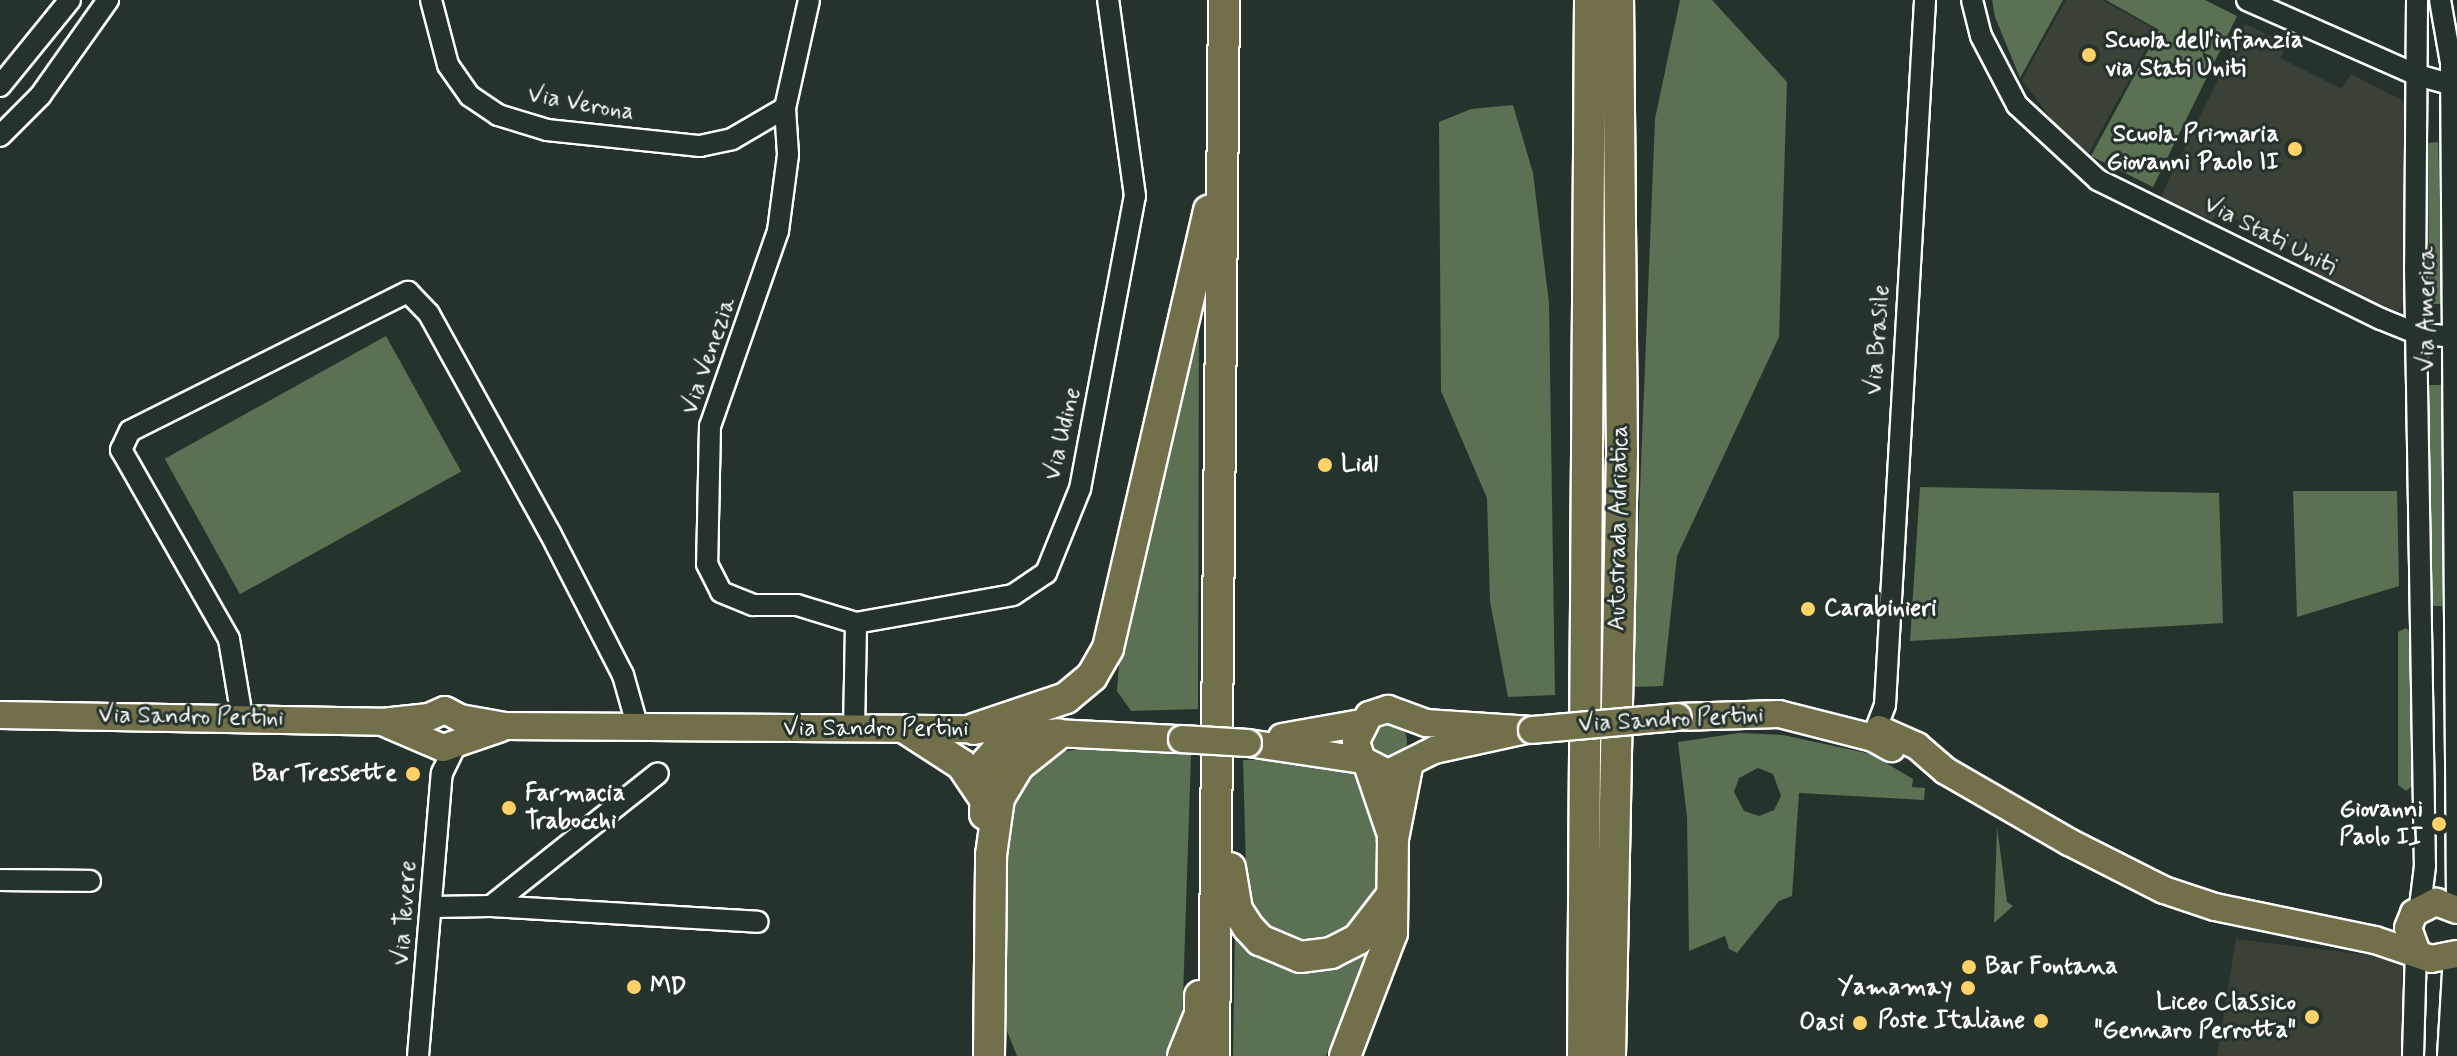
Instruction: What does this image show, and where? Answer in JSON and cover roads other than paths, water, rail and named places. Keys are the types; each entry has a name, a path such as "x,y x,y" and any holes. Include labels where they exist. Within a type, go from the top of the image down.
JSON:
{"highway":[{"path":"1214,1056 1224,0"},
{"name":"Autostrada Adriatica","path":"1583,1056 1590,0"},
{"name":"Autostrada Adriatica","path":"1610,1056 1622,453 1618,0"},
{"path":"974,729 1066,698 1092,676 1108,648 1223,150"},
{"path":"908,730 962,765 982,795"},
{"path":"991,855 982,795 987,762 1014,731"},
{"path":"989,1056 991,855 1004,783 1058,734"},
{"path":"1345,1056 1392,933 1393,839 1411,763"},
{"path":"1366,764 1393,839"},
{"path":"1215,803 1229,827 1237,910 1260,940 1283,953 1315,956 1344,947 1368,929 1392,895"},
{"path":"1183,1056 1200,1014 1204,920 1215,880"},
{"path":"988,1009 1002,1056"}],"main road":[{"name":"Via Sandro Pertini","path":"1248,743 1361,723 1378,711 1407,715 1426,723 1529,730"},
{"name":"Via Sandro Pertini","path":"0,715 242,717 382,722 444,734 505,726 974,729 1248,743 1366,764 1388,773 1434,750 1529,730 1677,717 1766,714 1872,730 1917,746 1946,771 2164,890 2215,907 2375,940 2415,928"},
{"path":"1407,715 1420,741 1411,763"},
{"path":"1361,723 1356,741 1366,764"},
{"path":"2456,953 2439,960 2415,928 2444,902 2457,910"}],"street":[{"path":"0,86 70,0"},
{"path":"0,136 40,96 108,0"},
{"name":"Via Verona","path":"431,0 448,65 470,96 498,115 547,130 700,146 732,139 785,108"},
{"name":"Via Venezia","path":"809,0 785,108 788,155 778,231 710,426 707,564 721,592 753,605 797,605 856,623"},
{"name":"Via Udine","path":"856,623 1013,595 1046,573 1052,559 1080,489 1135,196 1108,0"},
{"name":"Via Brasile","path":"1872,730 1883,684 1925,0"},
{"name":"Via Stati Uniti","path":"1972,0 1981,36 2017,105 2098,180 2416,333 2454,337"},
{"path":"2247,0 2440,81"},
{"name":"Via America","path":"2413,1056 2415,928 2423,812 2416,333 2440,81 2417,0"},
{"name":"Via America","path":"2440,0 2440,81 2454,337 2454,808 2457,892"},
{"path":"242,717 229,639 121,450 130,431 408,292 429,314 550,533 623,675 638,728"},
{"path":"2420,618 2453,619"},
{"path":"854,730 856,623"},
{"name":"Via Tevere","path":"418,1056 433,907 444,734"},
{"path":"491,906 658,773"},
{"path":"2423,812 2454,808"},
{"path":"0,880 90,881"},
{"path":"433,907 491,906 758,922"},
{"path":"2448,1056 2456,953"}],"place":[{"name":"Scuola dell'infanzia via Stati Uniti","path":"2089,55"},
{"name":"Scuola Primaria Giovanni Paolo II","path":"2295,149"},
{"name":"Lidl","path":"1325,465"},
{"name":"Carabinieri","path":"1808,609"},
{"name":"Bar Tressette","path":"413,774"},
{"name":"Farmacia Trabocchi","path":"509,808"},
{"name":"Giovanni Paolo II","path":"2439,824"},
{"name":"Bar Fontana","path":"1969,967"},
{"name":"MD","path":"634,987"},
{"name":"Yamamay","path":"1968,988"},
{"name":"Liceo Classico \"Gennaro Perrotta\"","path":"2312,1017"},
{"name":"Poste Italiane","path":"2041,1021"},
{"name":"Oasi","path":"1860,1023"}]}
